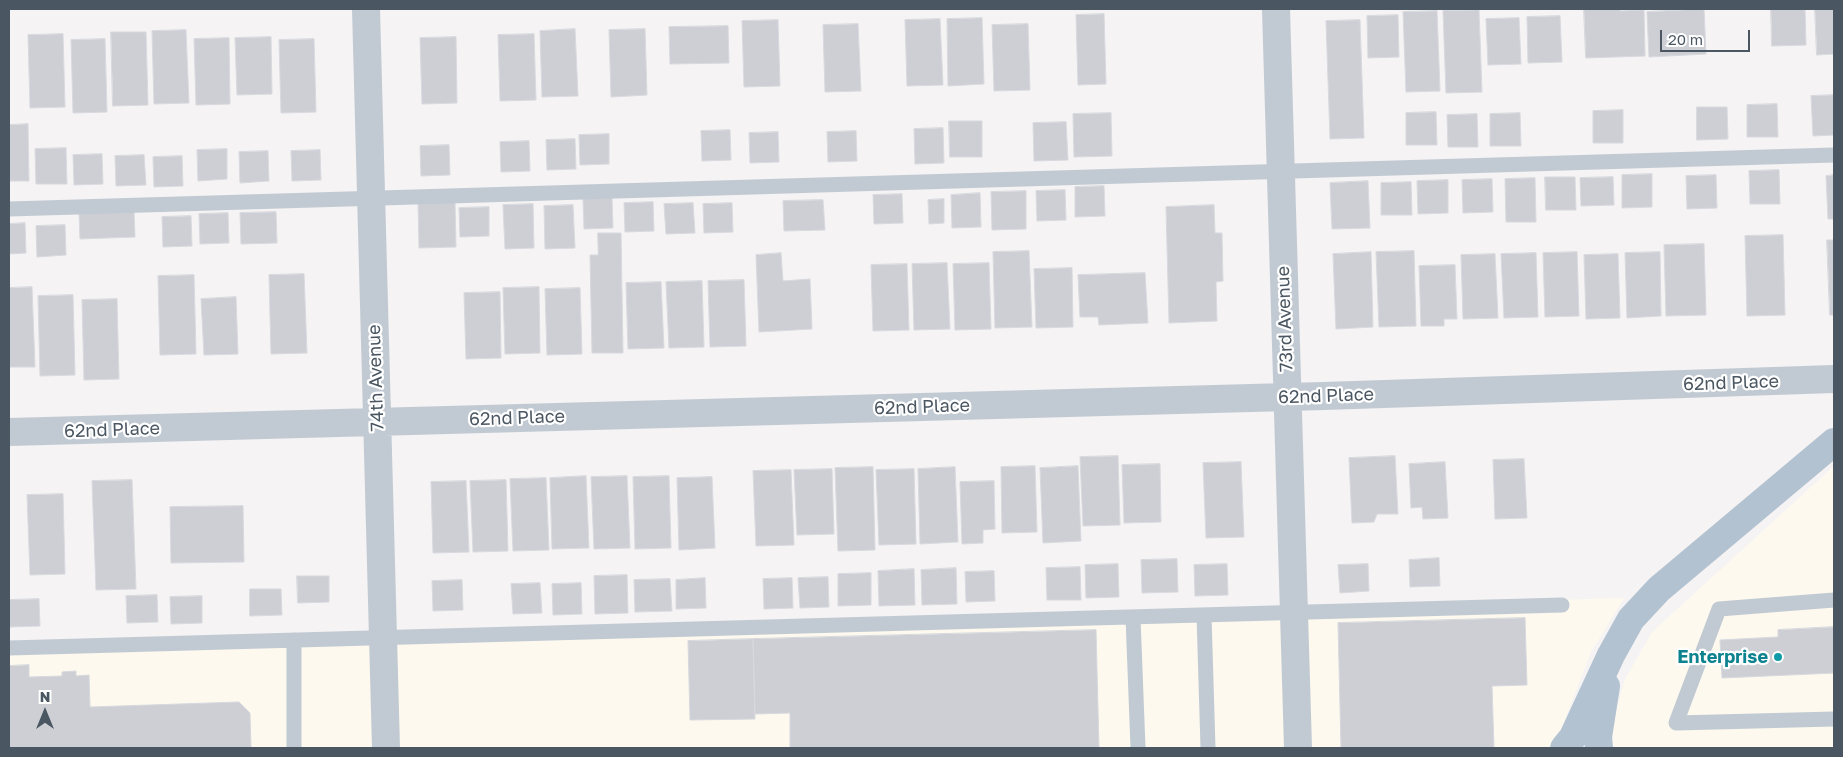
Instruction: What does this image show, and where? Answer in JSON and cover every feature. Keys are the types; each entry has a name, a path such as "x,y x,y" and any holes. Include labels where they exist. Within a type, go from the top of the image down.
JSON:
{"main road":[{"path":"1564,748 1573,737 1611,655 1631,619 1659,590 1834,442"},
{"path":"1599,748 1598,737 1611,655"}],"street":[{"name":"74th Avenue","path":"366,9 386,748"},
{"name":"73rd Avenue","path":"1276,9 1298,748"},
{"name":"62nd Place","path":"9,432 1288,397 1834,379"}],"lane":[{"path":"9,209 1834,155"},
{"path":"1834,600 1719,609 1676,723 1834,719"},
{"path":"9,648 1562,605"},
{"path":"1204,615 1208,748"},
{"path":"1133,617 1138,748"},
{"path":"294,640 294,748"}],"shaded area":[{"path":"1834,466 1834,748 1613,748 1612,725 1625,679 1652,632"},
{"path":"1624,598 1591,652 1556,743 1548,748 9,748 9,643"}],"building":[{"path":"1584,9 1644,10 1645,56 1586,58"},
{"path":"1704,9 1706,54 1649,57 1647,12"},
{"path":"1771,9 1805,9 1806,45 1772,46"},
{"path":"1815,9 1834,9 1834,54 1817,55"},
{"path":"1479,10 1482,92 1446,93 1443,11"},
{"path":"1437,11 1440,91 1406,92 1403,12"},
{"path":"1104,14 1106,84 1078,85 1076,15"},
{"path":"1398,15 1399,57 1368,58 1367,16"},
{"path":"1560,16 1562,62 1528,63 1527,17"},
{"path":"982,18 984,84 948,86 947,19"},
{"path":"1519,18 1521,64 1488,65 1486,19"},
{"path":"940,19 943,85 907,86 905,20"},
{"path":"778,20 780,86 744,87 742,21"},
{"path":"1360,20 1364,138 1330,139 1326,21"},
{"path":"858,24 861,91 825,92 823,25"},
{"path":"1028,24 1030,90 994,91 992,25"},
{"path":"728,26 729,63 670,64 669,27"},
{"path":"575,29 578,96 542,97 540,31"},
{"path":"645,29 647,95 611,97 609,30"},
{"path":"186,30 189,103 154,104 152,31"},
{"path":"111,32 146,32 148,105 113,106"},
{"path":"63,34 65,107 30,108 28,35"},
{"path":"534,34 536,100 500,101 498,35"},
{"path":"271,37 272,94 237,95 235,38"},
{"path":"456,37 457,103 422,104 420,38"},
{"path":"229,38 230,104 196,105 194,39"},
{"path":"105,39 107,112 73,113 71,40"},
{"path":"314,39 316,112 281,113 279,40"},
{"path":"1834,95 1834,135 1813,136 1811,96"},
{"path":"1777,104 1778,137 1747,137 1747,105"},
{"path":"1697,107 1727,107 1728,139 1697,140"},
{"path":"1623,110 1623,143 1593,143 1593,111"},
{"path":"1436,112 1437,145 1406,145 1406,113"},
{"path":"1111,113 1112,156 1074,157 1073,114"},
{"path":"1520,113 1521,146 1490,146 1490,114"},
{"path":"1477,114 1478,147 1448,147 1447,115"},
{"path":"949,121 982,121 982,157 950,157"},
{"path":"1066,122 1068,160 1034,161 1033,123"},
{"path":"28,124 29,181 9,181 9,125"},
{"path":"943,128 944,163 915,164 914,129"},
{"path":"730,130 731,160 702,161 701,131"},
{"path":"856,131 857,161 828,162 827,132"},
{"path":"778,132 779,162 750,163 749,133"},
{"path":"609,134 609,164 580,165 579,135"},
{"path":"575,139 576,169 547,170 546,140"},
{"path":"529,141 530,171 501,172 500,142"},
{"path":"449,145 450,175 421,176 420,146"},
{"path":"66,148 67,184 36,184 35,149"},
{"path":"227,149 227,179 198,181 197,150"},
{"path":"320,150 321,180 292,181 291,151"},
{"path":"268,151 269,181 240,183 239,152"},
{"path":"102,154 103,184 74,185 73,155"},
{"path":"144,155 146,185 116,186 115,156"},
{"path":"182,156 183,186 154,187 153,157"},
{"path":"1779,170 1780,204 1750,204 1749,171"},
{"path":"1652,174 1652,207 1622,208 1622,175"},
{"path":"1716,175 1717,208 1687,209 1686,176"},
{"path":"1834,175 1834,219 1828,219 1826,176"},
{"path":"1545,177 1575,177 1576,210 1546,210"},
{"path":"1613,177 1614,205 1581,206 1580,178"},
{"path":"1535,178 1536,222 1506,222 1505,179"},
{"path":"1492,179 1493,212 1463,213 1462,180"},
{"path":"1448,180 1448,213 1418,214 1417,181"},
{"path":"1368,181 1370,228 1332,229 1330,183"},
{"path":"1411,182 1412,215 1381,215 1381,183"},
{"path":"1104,186 1105,216 1075,217 1075,187"},
{"path":"1065,190 1066,220 1037,221 1036,191"},
{"path":"1026,191 1026,229 992,230 991,192"},
{"path":"980,193 981,227 952,228 951,195"},
{"path":"902,194 903,223 874,224 873,195"},
{"path":"612,198 613,228 584,229 583,199"},
{"path":"944,199 944,223 929,224 928,200"},
{"path":"823,200 825,230 784,231 783,201"},
{"path":"455,202 456,247 419,248 418,203"},
{"path":"653,202 654,231 625,232 624,203"},
{"path":"693,203 695,233 666,234 664,204"},
{"path":"732,203 733,232 704,233 703,204"},
{"path":"533,204 534,248 505,249 503,205"},
{"path":"573,205 575,248 545,249 544,206"},
{"path":"1214,205 1215,233 1222,233 1223,281 1216,282 1217,321 1169,323 1166,207"},
{"path":"489,207 489,236 460,237 459,208"},
{"path":"134,211 135,237 80,239 79,213"},
{"path":"276,212 277,243 241,244 240,213"},
{"path":"228,213 229,243 200,244 199,214"},
{"path":"191,216 192,246 163,247 162,217"},
{"path":"25,223 26,253 9,254 9,224"},
{"path":"65,225 66,255 37,257 36,226"},
{"path":"598,233 621,233 623,353 592,353 590,255 598,255"},
{"path":"1783,235 1785,315 1747,316 1745,236"},
{"path":"1827,240 1834,240 1834,315 1830,315"},
{"path":"1704,244 1706,315 1666,316 1664,245"},
{"path":"1029,251 1032,327 995,328 993,252"},
{"path":"1414,251 1416,326 1379,327 1376,252"},
{"path":"1371,252 1373,327 1336,329 1333,254"},
{"path":"1577,252 1579,316 1545,317 1543,253"},
{"path":"1660,252 1661,316 1627,318 1625,253"},
{"path":"781,253 783,281 810,279 812,329 759,332 756,255"},
{"path":"1536,253 1538,317 1504,318 1501,254"},
{"path":"1495,254 1498,318 1463,319 1461,255"},
{"path":"1618,254 1620,318 1586,319 1584,255"},
{"path":"947,263 950,329 914,330 912,264"},
{"path":"989,263 991,329 955,330 953,264"},
{"path":"907,264 909,330 873,331 871,265"},
{"path":"1455,265 1457,319 1444,319 1444,326 1421,326 1419,266"},
{"path":"1072,268 1073,327 1036,328 1034,269"},
{"path":"1145,273 1148,323 1099,325 1098,317 1080,317 1078,275"},
{"path":"304,274 307,353 271,354 269,275"},
{"path":"194,275 196,354 160,355 158,276"},
{"path":"744,280 746,346 710,347 708,281"},
{"path":"702,281 704,347 669,348 666,282"},
{"path":"661,282 664,348 628,349 626,283"},
{"path":"32,287 35,367 9,367 9,288"},
{"path":"539,287 540,353 505,354 503,288"},
{"path":"580,288 582,354 547,355 545,289"},
{"path":"500,292 501,358 466,359 464,293"},
{"path":"73,295 75,375 40,376 38,296"},
{"path":"236,297 238,354 204,355 201,299"},
{"path":"117,299 119,379 84,380 82,300"},
{"path":"1118,456 1120,525 1083,526 1080,457"},
{"path":"1395,456 1398,514 1377,514 1374,522 1352,523 1349,458"},
{"path":"1524,459 1527,518 1495,519 1493,460"},
{"path":"1241,462 1244,537 1206,538 1203,463"},
{"path":"1445,462 1448,518 1423,519 1422,507 1411,508 1409,464"},
{"path":"1160,464 1161,522 1124,523 1122,465"},
{"path":"1035,466 1037,532 1002,533 1001,467"},
{"path":"1078,466 1081,541 1043,543 1040,468"},
{"path":"873,467 875,550 838,551 835,468"},
{"path":"955,467 958,542 920,544 918,469"},
{"path":"832,469 834,534 797,535 794,470"},
{"path":"914,469 916,544 879,545 876,470"},
{"path":"791,470 794,545 756,546 753,471"},
{"path":"586,476 589,548 552,549 550,478"},
{"path":"627,476 630,548 594,549 591,477"},
{"path":"669,476 671,548 635,549 633,477"},
{"path":"712,477 715,548 679,550 677,478"},
{"path":"546,478 549,550 513,551 510,479"},
{"path":"132,480 136,589 96,590 92,481"},
{"path":"506,480 508,551 473,552 470,481"},
{"path":"466,481 469,552 433,553 431,482"},
{"path":"994,481 995,529 983,530 983,543 962,544 960,482"},
{"path":"63,494 65,574 30,575 27,495"},
{"path":"243,506 244,562 171,563 170,507"},
{"path":"1439,558 1440,586 1410,587 1409,560"},
{"path":"1177,559 1178,592 1142,593 1141,560"},
{"path":"1118,564 1119,597 1086,598 1085,565"},
{"path":"1227,564 1228,595 1195,596 1194,565"},
{"path":"1368,564 1369,591 1340,593 1338,565"},
{"path":"1080,567 1081,600 1047,600 1046,568"},
{"path":"956,568 957,604 922,605 921,570"},
{"path":"914,569 915,605 879,606 878,571"},
{"path":"994,571 995,601 966,602 965,572"},
{"path":"871,573 871,605 838,606 838,574"},
{"path":"627,575 628,613 595,614 594,576"},
{"path":"297,576 329,576 329,602 298,603"},
{"path":"828,577 829,607 800,608 798,578"},
{"path":"705,578 706,608 676,609 676,580"},
{"path":"792,578 793,608 764,609 763,579"},
{"path":"670,579 672,611 635,612 634,580"},
{"path":"462,580 463,610 433,611 432,581"},
{"path":"540,583 542,613 513,614 511,584"},
{"path":"581,583 582,614 553,615 552,584"},
{"path":"250,589 281,589 282,615 250,616"},
{"path":"157,595 158,622 127,623 126,596"},
{"path":"202,596 202,623 171,624 170,597"},
{"path":"39,599 40,626 9,627 9,600"},
{"path":"1525,618 1527,685 1492,686 1494,748 1341,748 1338,623"},
{"name":"Enterprise","path":"1834,627 1834,673 1722,678 1720,640 1778,637 1778,630"},
{"path":"1096,630 1099,748 790,748 790,713 755,714 753,639"},
{"path":"753,639 755,719 690,720 688,641"},
{"path":"29,665 29,677 62,676 62,672 76,671 76,676 89,675 90,707 239,702 250,713 251,748 9,748 9,666"}],"place":[{"name":"Enterprise","path":"1778,657"}]}
